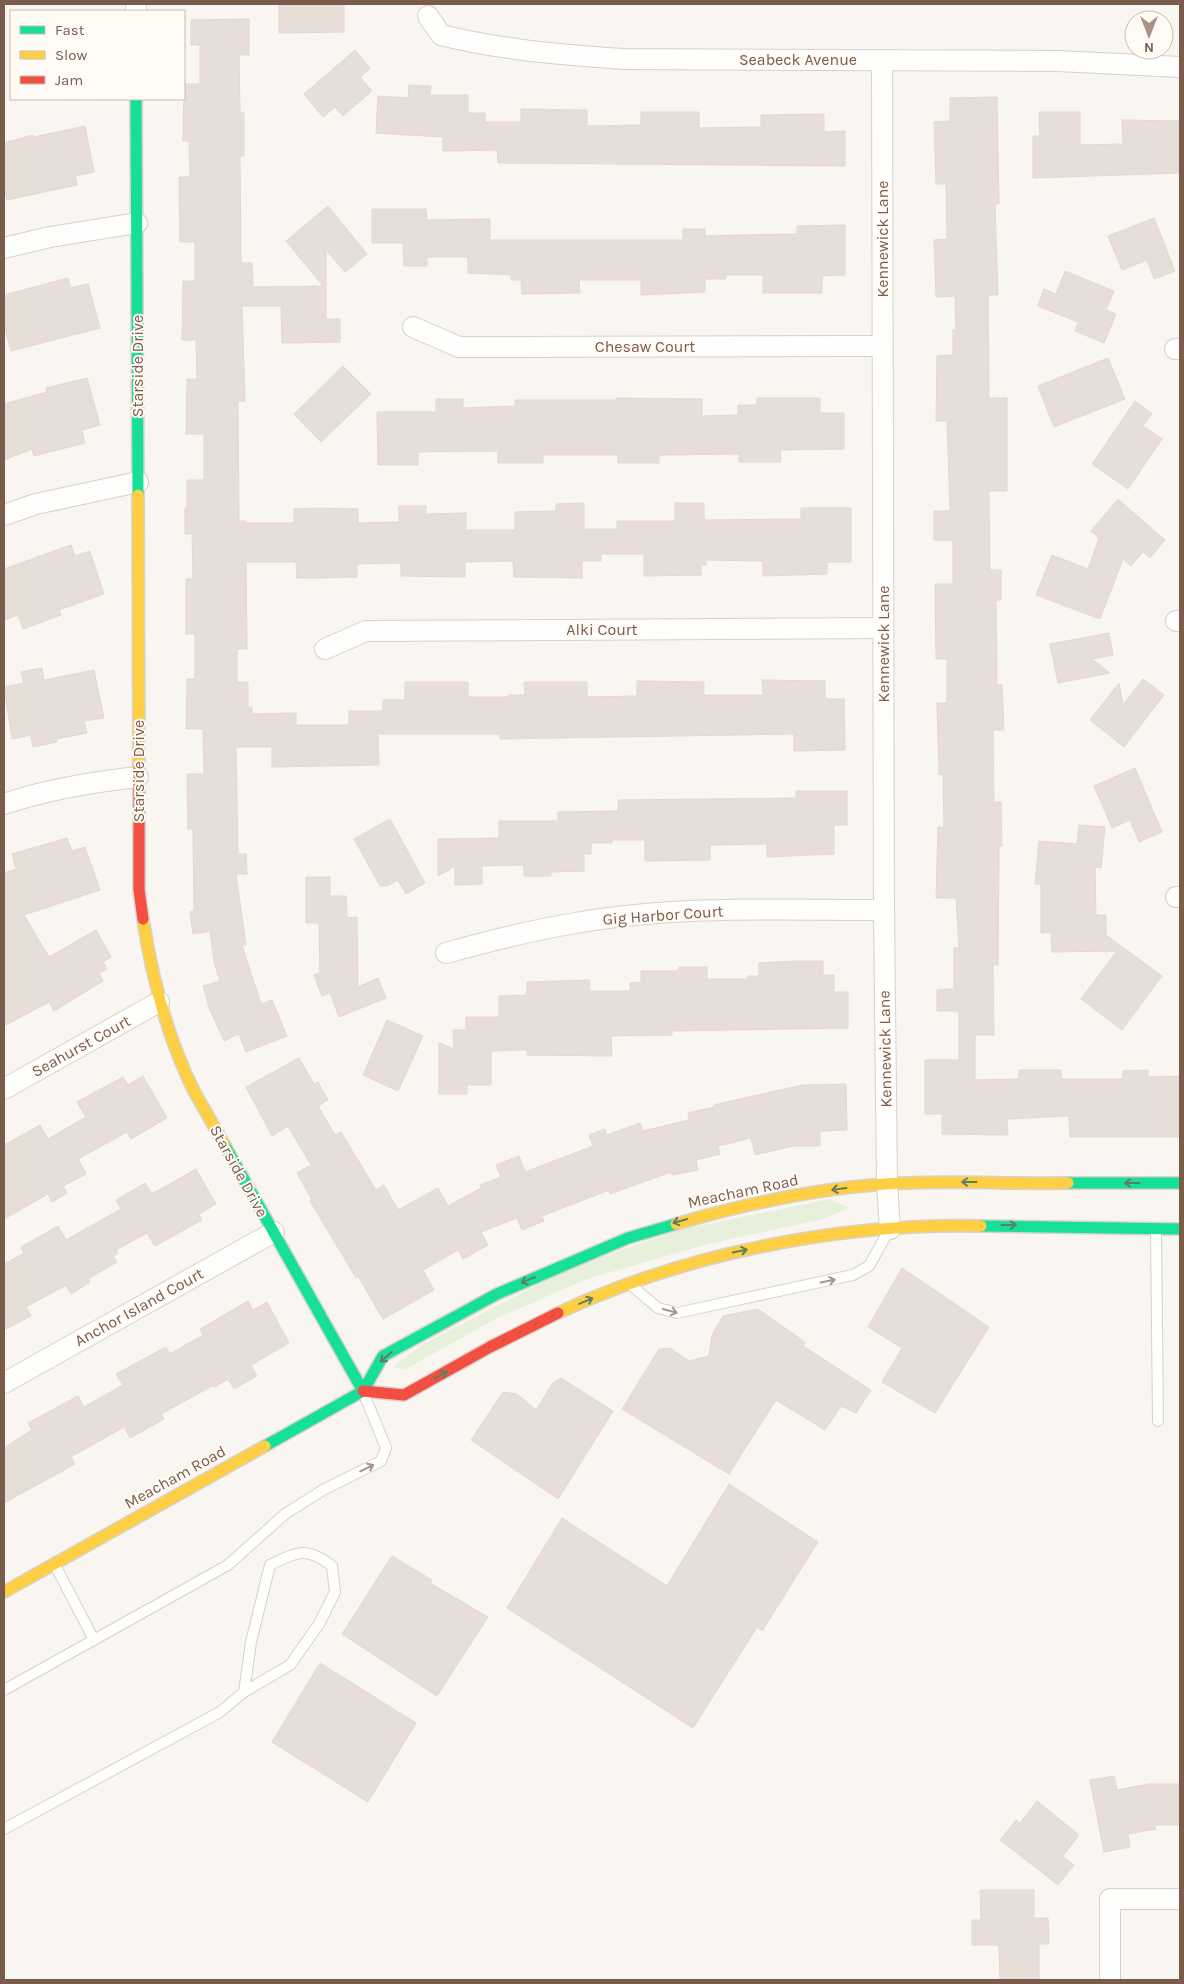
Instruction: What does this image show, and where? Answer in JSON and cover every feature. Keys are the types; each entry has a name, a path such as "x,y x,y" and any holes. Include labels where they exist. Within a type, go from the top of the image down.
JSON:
{"street":[{"name":"Seabeck Avenue","path":"428,16 441,35 487,46 555,55 624,59 1058,61 1180,67"},
{"name":"Kennewick Lane","path":"882,60 884,910 887,1184 890,1229"},
{"name":"Starside Drive","path":"136,100 139,890 145,941 159,1002 176,1051 194,1090 363,1391"},
{"path":"4,248 50,237 137,223"},
{"name":"Chesaw Court","path":"413,327 459,347 882,346"},
{"path":"4,515 81,493 138,482"},
{"name":"Alki Court","path":"325,649 366,631 883,628"},
{"path":"4,804 28,796 87,783 138,778"},
{"name":"Gig Harbor Court","path":"446,953 509,936 576,922 645,914 714,910 884,910"},
{"name":"Seahurst Court","path":"4,1089 159,1002"},
{"name":"Meacham Road","path":"4,1592 363,1391 383,1356 497,1294 628,1238 736,1206 850,1187 887,1184 1180,1183"},
{"path":"363,1391 404,1395 490,1347 551,1316 630,1284 732,1253 827,1234 944,1225 1180,1229"},
{"name":"Anchor Island Court","path":"4,1383 274,1232"},
{"path":"1110,1980 1110,1899 1180,1899"}],"lane":[{"path":"1156,1228 1158,1421"},
{"path":"630,1284 658,1308 677,1313 853,1275 869,1266 890,1229"},
{"path":"4,1690 228,1565 285,1514 323,1490 381,1462 386,1448 363,1391"},
{"path":"4,1829 220,1712 244,1692 290,1665 319,1624 335,1592 332,1566 317,1554 294,1553 270,1565 251,1642 244,1692"},
{"path":"54,1563 94,1640"}],"green space":[{"path":"830,1199 849,1208 823,1219 708,1244 587,1279 497,1318 404,1370 393,1367 422,1345 570,1268 683,1229"}],"building":[{"path":"279,4 344,4 344,32 279,33"},
{"path":"249,19 249,55 239,55 240,113 244,113 244,156 240,156 241,263 252,263 253,287 323,286 286,241 328,206 367,254 345,272 326,250 326,319 340,319 340,342 282,343 281,306 242,306 245,401 238,401 239,521 246,521 246,523 294,523 294,509 319,508 358,509 358,523 399,522 399,506 426,506 426,514 466,513 466,530 515,530 515,512 556,511 556,504 584,503 584,529 617,529 617,521 675,521 675,503 704,503 704,520 801,519 801,508 851,508 851,562 827,562 827,574 763,576 763,561 706,560 706,565 701,565 701,575 644,576 644,554 601,554 601,561 582,561 582,578 514,577 513,561 465,562 465,577 401,576 401,563 357,564 357,577 297,578 296,562 246,562 247,649 237,649 237,682 248,682 248,707 252,707 252,714 296,713 296,725 349,725 349,711 383,711 383,700 405,700 405,682 468,682 468,697 509,697 509,695 525,695 524,682 587,682 587,697 637,696 637,681 704,682 704,695 763,695 762,680 825,681 825,699 844,699 845,750 794,751 794,734 500,739 500,734 378,734 379,765 272,767 272,747 236,747 238,854 246,854 247,874 236,874 246,945 242,945 261,1004 272,1000 287,1036 246,1052 239,1034 224,1041 210,1010 203,986 220,981 214,962 210,931 193,934 190,912 194,911 193,829 188,829 187,774 204,774 203,729 186,729 187,679 195,679 195,634 186,634 186,579 193,579 192,534 185,534 187,480 204,480 204,434 186,434 187,379 197,379 196,340 182,340 183,281 195,281 195,242 180,242 179,177 190,177 189,141 183,141 185,84 200,84 200,45 191,45 191,20"},
{"path":"355,50 370,68 360,77 372,91 343,116 335,107 323,117 304,94"},
{"path":"409,85 431,86 430,95 468,95 468,113 485,113 485,122 521,122 521,109 587,110 587,126 641,125 641,112 699,112 699,128 761,127 761,115 824,114 824,132 845,131 845,166 498,163 497,150 443,151 443,137 376,133 378,96 408,98"},
{"path":"997,97 999,204 995,204 998,295 988,295 989,398 1007,398 1007,491 989,491 990,570 1001,570 1001,600 996,600 997,685 1002,685 1004,730 993,730 994,802 1001,802 1002,846 999,846 998,965 993,965 994,1035 975,1035 975,1080 1019,1079 1019,1070 1061,1070 1061,1079 1123,1079 1123,1071 1148,1070 1148,1077 1180,1076 1180,1137 1070,1137 1069,1116 1007,1119 1008,1135 942,1134 942,1114 925,1114 925,1060 959,1060 959,1011 937,1011 937,990 954,989 954,948 959,948 956,898 936,898 938,827 944,827 943,774 939,775 937,703 947,703 947,659 936,659 935,584 953,584 953,540 934,540 934,511 950,511 947,421 936,421 937,356 953,355 953,330 956,330 955,296 936,297 934,240 947,239 946,184 936,184 934,122 950,121 950,98"},
{"path":"1039,112 1080,112 1080,145 1123,144 1122,120 1180,121 1180,173 1033,178 1033,136 1040,136"},
{"path":"85,126 94,172 75,176 77,185 7,200 4,189 4,143 33,135 34,137"},
{"path":"372,209 426,209 427,220 490,219 490,240 683,240 683,229 705,229 705,236 797,234 797,226 845,225 845,275 822,276 822,293 763,293 763,275 726,275 726,279 705,279 705,292 641,295 641,280 579,280 580,293 522,294 521,280 511,280 511,275 468,273 468,257 427,257 427,266 404,266 403,243 372,243"},
{"path":"1154,218 1175,271 1154,279 1147,260 1122,270 1108,236"},
{"path":"1065,271 1114,291 1106,310 1116,314 1104,343 1075,331 1078,322 1038,306 1044,289 1056,294"},
{"path":"68,278 71,288 88,284 100,328 11,351 4,325 4,295"},
{"path":"1108,358 1125,399 1054,427 1038,386"},
{"path":"343,366 371,394 321,442 294,414"},
{"path":"87,378 100,425 82,430 85,443 34,456 32,449 4,460 4,404 47,392 46,388"},
{"path":"617,398 702,399 702,416 738,415 738,405 757,405 757,398 820,398 820,413 844,413 844,449 780,450 781,462 739,462 739,454 659,455 659,463 618,463 618,455 543,455 543,463 498,463 498,451 418,452 418,465 378,465 377,412 436,412 436,399 463,399 463,408 515,406 515,400 617,400"},
{"path":"1135,401 1152,414 1143,426 1162,439 1128,489 1092,464"},
{"path":"1118,499 1165,540 1150,558 1143,552 1131,566 1123,559 1100,619 1036,595 1052,555 1088,569 1099,538 1091,531"},
{"path":"71,545 75,556 90,551 104,594 59,610 61,615 23,629 18,615 4,620 4,569"},
{"path":"1109,633 1113,655 1092,659 1110,673 1058,683 1050,644"},
{"path":"42,668 44,680 94,670 104,718 84,721 87,733 56,739 57,742 33,747 31,735 12,739 4,687 24,683 21,672"},
{"path":"1143,679 1164,695 1124,747 1090,720 1119,683 1123,705"},
{"path":"1135,768 1162,832 1139,842 1130,820 1112,828 1094,786"},
{"path":"796,791 847,791 847,825 834,825 834,854 767,857 767,844 710,845 710,860 645,861 645,840 612,840 612,843 591,843 591,854 584,854 584,871 551,872 551,876 524,876 524,865 482,866 482,884 455,885 455,866 438,876 438,839 499,838 499,821 558,821 558,812 618,811 618,800 796,798"},
{"path":"390,819 425,883 406,894 398,880 387,886 380,886 354,839"},
{"path":"1079,825 1105,827 1101,868 1095,867 1096,915 1106,915 1106,935 1162,976 1122,1030 1081,999 1117,951 1052,952 1051,932 1041,933 1041,884 1035,884 1039,841 1077,844"},
{"path":"67,838 72,851 85,847 100,890 24,915 49,957 96,930 111,957 103,962 107,969 99,973 103,981 54,1011 49,1002 4,1026 4,873 16,869 12,854"},
{"path":"306,877 330,877 330,896 346,896 347,918 357,917 358,987 378,978 386,998 339,1017 330,993 322,996 314,975 320,973 319,923 306,923"},
{"path":"823,961 823,975 834,975 834,992 848,992 848,1028 672,1031 672,1035 611,1036 612,1056 527,1055 527,1050 491,1051 491,1085 467,1085 467,1094 439,1094 439,1043 454,1049 453,1030 466,1030 466,1017 499,1017 499,996 527,995 527,982 589,980 590,991 630,991 630,983 641,982 641,971 679,971 679,967 707,967 707,979 748,979 748,976 759,976 759,963"},
{"path":"387,1020 423,1036 398,1091 363,1075"},
{"path":"299,1058 314,1084 318,1082 328,1100 318,1106 335,1135 341,1132 376,1190 384,1185 398,1210 438,1188 448,1206 481,1188 480,1185 501,1177 496,1165 519,1156 525,1172 593,1146 589,1135 605,1129 607,1135 640,1123 643,1131 689,1120 688,1113 714,1107 714,1105 802,1085 846,1084 847,1130 820,1131 820,1146 793,1146 755,1155 751,1138 718,1146 720,1154 696,1160 698,1170 672,1175 671,1172 610,1194 609,1190 542,1216 544,1221 522,1230 517,1218 481,1232 488,1245 463,1259 458,1250 423,1270 434,1290 383,1319 310,1201 312,1200 297,1173 311,1165 288,1126 272,1136 246,1087"},
{"path":"143,1076 167,1118 131,1139 127,1132 78,1159 86,1174 63,1186 67,1193 52,1202 48,1194 4,1219 4,1145 40,1125 48,1139 86,1117 77,1102 123,1077 128,1085"},
{"path":"196,1169 216,1204 199,1214 202,1220 155,1246 147,1233 116,1250 118,1253 113,1256 117,1262 88,1279 90,1282 71,1294 66,1285 26,1307 31,1316 4,1330 4,1264 24,1253 21,1247 58,1226 66,1240 121,1209 116,1200 145,1183 152,1194"},
{"path":"902,1268 989,1327 935,1413 882,1382 902,1348 868,1327"},
{"path":"248,1301 253,1310 267,1302 289,1343 251,1365 257,1376 234,1389 228,1379 215,1387 214,1385 161,1414 164,1419 130,1438 124,1427 71,1457 75,1464 4,1503 4,1448 32,1430 28,1423 78,1396 84,1407 123,1385 116,1374 166,1347 170,1354 203,1335 200,1329"},
{"path":"758,1309 805,1342 803,1346 871,1390 856,1413 841,1406 825,1430 776,1400 729,1474 622,1409 659,1349 670,1348 689,1361 709,1356 712,1335 723,1316"},
{"path":"561,1378 613,1411 558,1499 471,1440 503,1392 517,1394 536,1410 553,1383"},
{"path":"729,1484 818,1542 762,1631 757,1627 693,1728 507,1608 562,1518 667,1586"},
{"path":"392,1556 432,1580 430,1583 488,1617 437,1696 342,1634"},
{"path":"320,1663 416,1723 368,1802 272,1742"},
{"path":"1114,1776 1117,1790 1148,1784 1180,1784 1180,1825 1155,1825 1156,1829 1128,1834 1130,1847 1104,1852 1090,1780"},
{"path":"1037,1801 1079,1835 1063,1856 1074,1865 1058,1885 1000,1840 1016,1820 1020,1823"},
{"path":"980,1890 1034,1890 1034,1918 1048,1918 1049,1944 1039,1944 1039,1980 1000,1980 999,1945 972,1945 972,1920 981,1920"}],"traffic: fast":[{"path":"136,100 138,495"},
{"path":"224,1144 363,1391"},
{"path":"1068,1183 1180,1183"},
{"path":"265,1446 363,1391 383,1356 497,1294 628,1238 676,1224"},
{"path":"981,1226 1180,1229"}],"traffic: slow":[{"path":"138,495 139,768"},
{"path":"143,919 156,985 168,1028 184,1071 224,1144"},
{"path":"676,1224 779,1198 858,1186 930,1182 1068,1183"},
{"path":"558,1313 607,1292 658,1274 711,1258 765,1246 819,1236 873,1230 928,1226 981,1226"},
{"path":"4,1592 265,1446"}],"traffic: jam":[{"path":"139,768 139,890 143,919"},
{"path":"363,1391 404,1395 490,1347 558,1313"}]}
